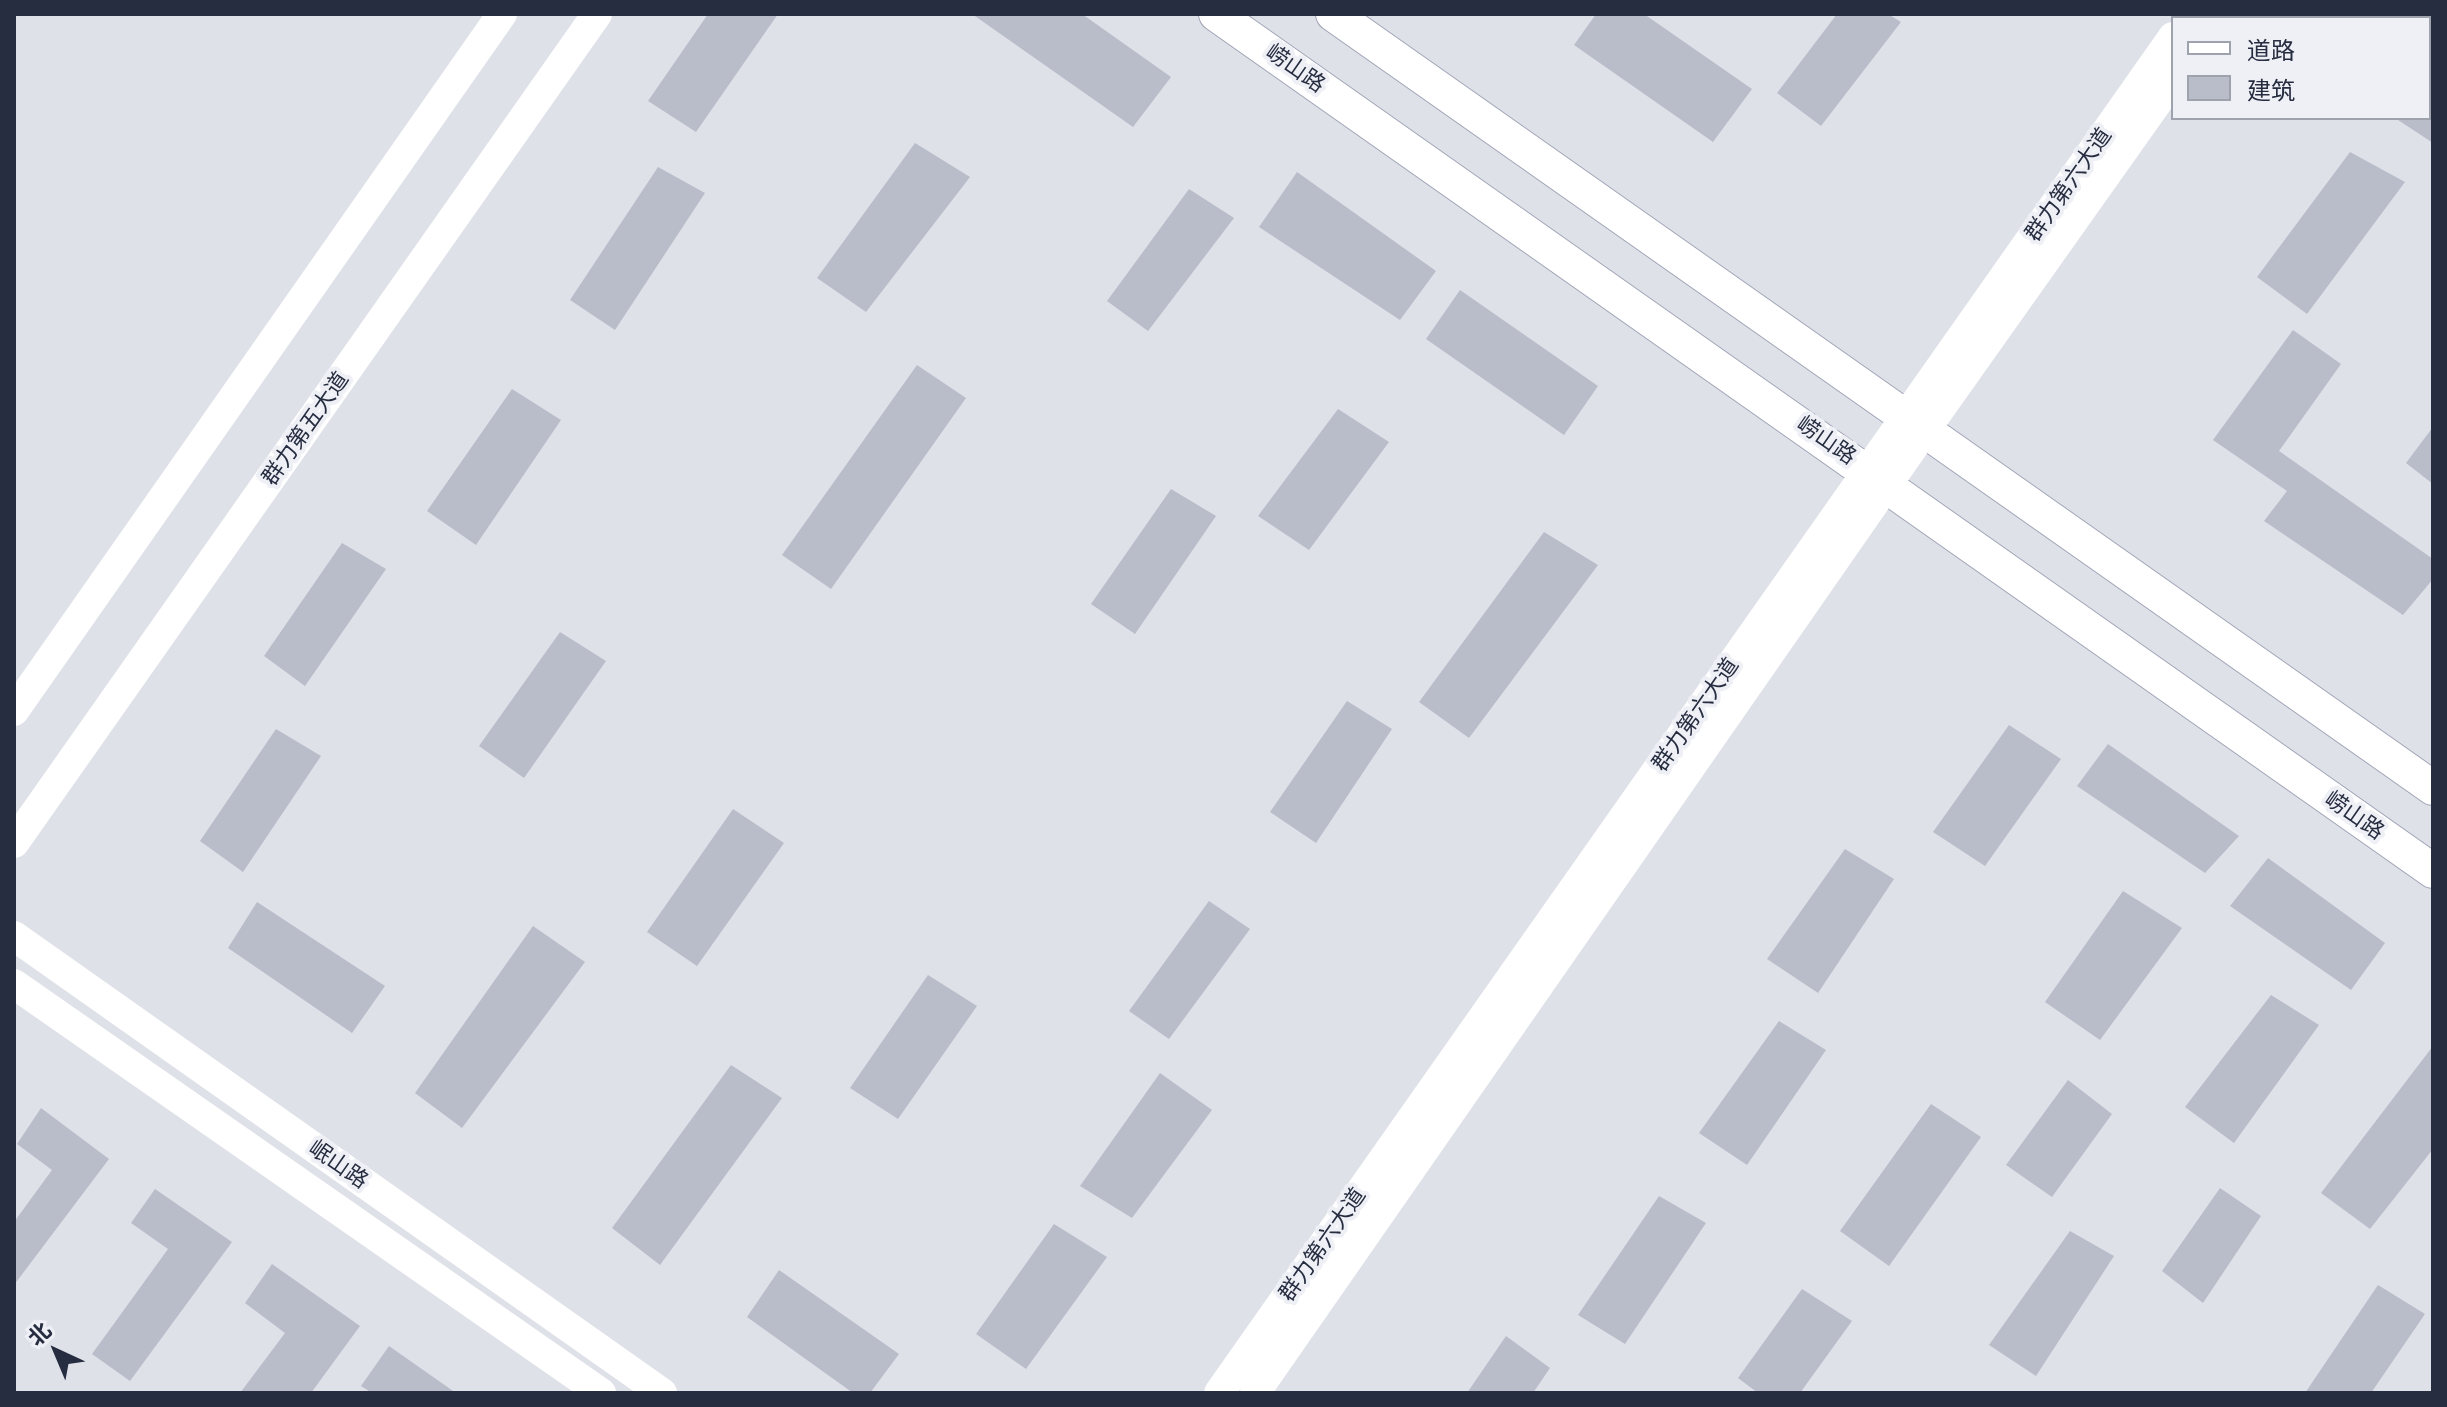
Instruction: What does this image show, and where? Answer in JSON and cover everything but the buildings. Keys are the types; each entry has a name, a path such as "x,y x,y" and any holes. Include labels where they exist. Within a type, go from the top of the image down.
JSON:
{"main road":[{"path":"14,711 502,14"},
{"name":"群力第五大道","path":"14,843 597,14"},
{"name":"崂山路","path":"1216,14 2433,871"},
{"path":"1333,14 2433,788"},
{"name":"群力第六大道","path":"1255,1393 1878,478 2171,40"},
{"name":"群力第六大道","path":"1913,425 2171,83"},
{"name":"群力第六大道","path":"1219,1393 1878,478"},
{"name":"岷山路","path":"14,936 662,1393"},
{"name":"岷山路","path":"14,984 601,1393"}]}
